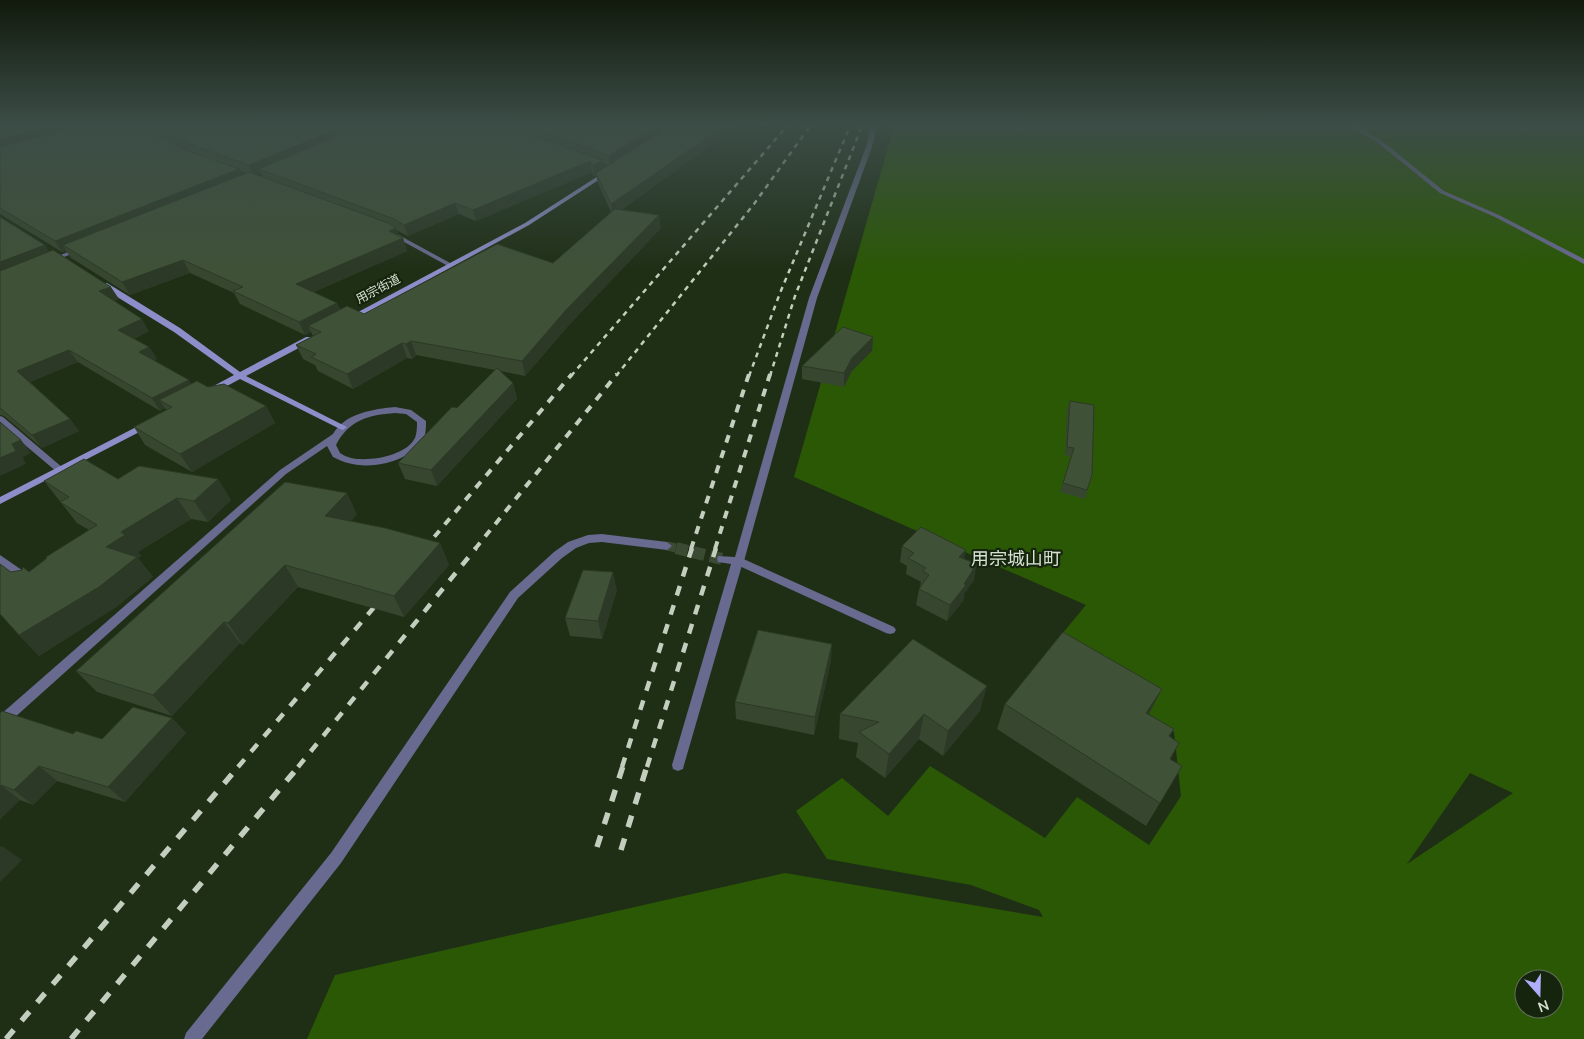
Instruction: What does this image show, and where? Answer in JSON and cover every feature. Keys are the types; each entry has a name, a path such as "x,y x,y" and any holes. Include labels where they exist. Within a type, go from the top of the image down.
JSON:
{"main road":[{"name":"用宗街道","path":"340,323 527,224 604,174"},
{"path":"52,252 68,262"},
{"path":"93,278 177,330 240,376 343,427"},
{"path":"206,394 315,336"},
{"path":"0,501 154,421"}],"street":[{"path":"678,765 739,561 813,298 859,174"},
{"path":"1420,174 1442,192 1497,216 1584,262"},
{"path":"376,226 395,233 450,265"},
{"path":"42,264 86,246"},
{"path":"0,723 283,472 335,436 343,427 356,418 371,413 395,410 415,415 422,421 423,430 418,441 401,454 377,462 359,464 346,461 336,455 332,447 335,436"},
{"path":"0,419 60,470"},
{"path":"192,1039 336,858 514,595 558,555 572,545 588,539 602,538 667,546"},
{"path":"0,559 36,586"},
{"path":"722,559 739,561 890,630"}],"green space":[{"path":"880,174 1584,174 1584,1039 307,1039 335,975 785,873 1043,917 1039,910 971,885 827,859 796,811 842,778 888,816 930,766 1045,838 1077,797 1149,845 1181,796 1174,732 1149,714 1047,652 1086,605 794,477","holes":["1470,773 1513,793 1407,864"]}],"building":[{"path":"0,174 225,174 55,241 0,208"},
{"path":"243,174 256,174 388,223 396,228 389,231 403,238 296,284 337,303 299,322 233,291 243,287 183,260 122,282 63,245"},
{"path":"274,174 558,174 473,210 455,203 404,225 394,219"},
{"path":"597,174 654,174 611,204"},
{"path":"615,209 659,215 566,310 522,361 411,341 406,344 402,343 347,374 311,357 316,354 296,345 321,332 308,326 347,306 364,314 497,244 553,263"},
{"path":"0,217 45,245 0,262"},
{"path":"53,250 111,287 99,291 142,319 118,330 149,347 139,352 189,380 152,398 69,350 17,371 70,419 32,435 0,408 0,271"},
{"path":"843,327 873,337 852,358 844,373 802,366"},
{"path":"497,368 513,383 431,470 398,463 452,407 457,408"},
{"path":"197,381 208,387 224,384 266,406 180,454 134,427 172,407 159,400"},
{"path":"1070,401 1094,405 1092,475 1087,490 1063,483 1074,448 1067,447"},
{"path":"0,422 21,440 12,444 16,451 0,458"},
{"path":"84,459 118,479 139,466 218,479 194,501 177,498 121,532 125,535 106,547 137,557 99,587 19,635 0,614 0,564 11,572 22,570 23,567 29,572 46,557 97,525 60,502 69,497 44,481"},
{"path":"285,482 347,493 325,516 385,528 440,543 394,596 285,565 228,623 224,622 153,695 76,671"},
{"path":"921,527 966,550 959,557 977,564 964,584 966,585 950,605 919,589 929,575 923,571 926,568 908,558 914,553 902,546"},
{"path":"583,570 613,572 598,621 565,618"},
{"path":"758,630 832,644 815,717 735,702"},
{"path":"1063,632 1162,689 1146,713 1174,729 1169,736 1179,743 1170,759 1182,766 1160,803 1005,704"},
{"path":"913,639 987,686 948,731 924,714 889,754 859,732 879,722 840,714"},
{"path":"133,707 172,718 108,787 39,766 14,790 0,786 0,713 2,711 73,734 76,731 102,739"}],"tunnel":[{"path":"667,546 681,549"},
{"path":"676,548 722,559"}],"railway":[{"path":"571,376 745,174"},
{"path":"616,376 754,204 775,174"},
{"path":"749,376 780,293 830,174"},
{"path":"770,376 795,296 843,174"},
{"path":"424,549 572,374"},
{"path":"475,549 617,374"},
{"path":"691,549 749,374"},
{"path":"715,549 770,374"},
{"path":"298,767 476,548"},
{"path":"622,767 692,548"},
{"path":"647,767 716,548"},
{"path":"238,767 382,598"},
{"path":"6,1039 239,766"},
{"path":"71,1039 299,766"},
{"path":"597,847 623,766"},
{"path":"621,850 647,766"}],"district":[{"name":"用宗城山町","path":"1016,559"}]}
